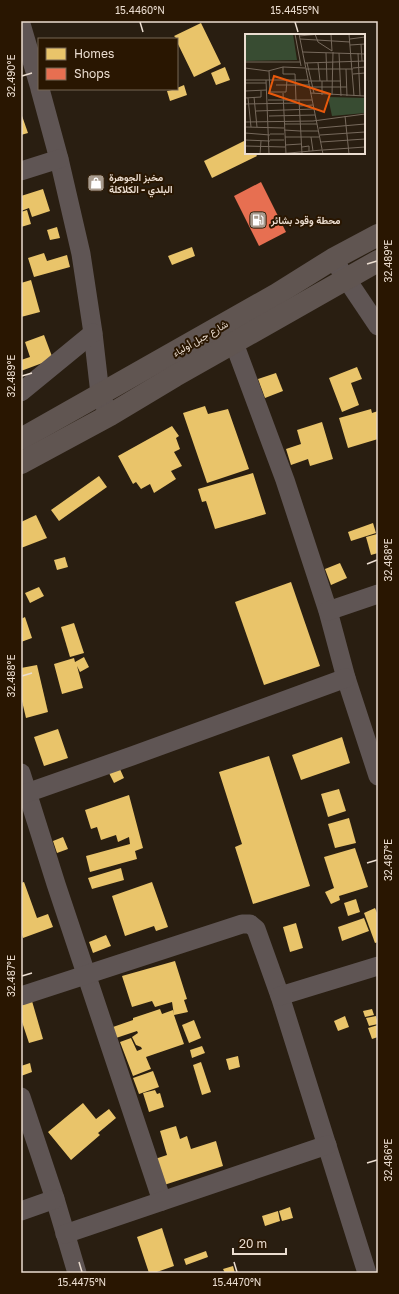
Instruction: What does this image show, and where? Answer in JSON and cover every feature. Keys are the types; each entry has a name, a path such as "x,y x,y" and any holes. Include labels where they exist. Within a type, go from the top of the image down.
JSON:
{"main road":[{"name":"شارع جبل أولياء","path":"21,439 277,294 333,259 378,235"},
{"name":"شارع جبل أولياء","path":"21,463 110,415 175,376 378,262"}],"street":[{"path":"21,24 38,82"},
{"path":"40,90 59,159 81,254 93,333 100,394 110,415"},
{"path":"21,171 59,159"},
{"path":"333,259 378,326"},
{"path":"21,392 93,333"},
{"path":"234,343 285,480 328,611 346,678 378,776"},
{"path":"328,611 378,594"},
{"path":"24,794 346,678"},
{"path":"21,773 24,794 87,975 162,1201"},
{"path":"21,996 242,924 250,924 256,929 280,996 367,1273"},
{"path":"280,996 378,966"},
{"path":"21,1096 55,1199 77,1273"},
{"path":"65,1234 327,1145"},
{"path":"21,1211 55,1199"}],"building: Homes":[{"path":"201,23 221,64 194,77 178,44 178,38 174,36"},
{"path":"225,67 230,80 216,85 211,73"},
{"path":"184,85 187,95 170,101 167,91 178,90 178,88"},
{"path":"21,113 28,133 21,135"},
{"path":"245,140 245,154 256,154 257,156 212,178 204,161"},
{"path":"43,189 50,211 32,217 29,208 21,211 21,196"},
{"path":"27,210 31,224 21,227 21,212"},
{"path":"57,227 60,238 50,240 47,230"},
{"path":"192,247 195,256 172,265 168,256"},
{"path":"44,253 47,261 67,255 70,267 34,277 28,258"},
{"path":"31,280 40,312 21,317 21,283"},
{"path":"44,335 53,359 21,371 21,360 30,357 25,342"},
{"path":"357,367 362,379 351,383 359,405 342,412 329,378"},
{"path":"276,373 283,391 265,398 258,379"},
{"path":"205,406 208,414 228,409 249,469 207,483 183,413"},
{"path":"371,409 372,413 378,411 378,439 348,448 339,418"},
{"path":"322,422 333,459 310,466 308,459 291,465 286,449 301,444 297,430"},
{"path":"172,426 179,436 176,438 180,449 174,452 182,466 171,471 176,479 154,493 150,484 141,489 136,482 133,484 118,456"},
{"path":"253,473 266,514 215,529 206,501 202,502 198,489"},
{"path":"99,476 107,487 59,521 51,510"},
{"path":"36,515 47,538 21,548 21,522"},
{"path":"373,523 376,533 351,541 348,532"},
{"path":"377,534 378,553 371,555 366,537"},
{"path":"65,557 68,567 57,570 54,560"},
{"path":"340,563 347,578 331,585 325,569"},
{"path":"291,582 320,666 264,685 235,602"},
{"path":"39,587 44,596 30,603 25,593"},
{"path":"25,617 32,638 21,642 21,619"},
{"path":"74,623 84,653 70,657 61,627"},
{"path":"84,657 89,667 80,672 77,666 83,688 62,694 54,664 74,658 75,662"},
{"path":"37,665 48,712 26,718 21,697 21,668"},
{"path":"58,729 68,758 44,766 34,737"},
{"path":"342,737 350,763 301,780 292,755"},
{"path":"269,756 310,886 253,904 235,847 242,844 219,772"},
{"path":"119,767 124,778 114,783 108,771"},
{"path":"339,789 346,811 328,817 321,794"},
{"path":"129,795 143,848 135,851 137,859 90,872 86,856 130,844 129,837 118,842 116,835 101,840 97,827 91,829 85,810"},
{"path":"349,818 356,843 335,848 328,824"},
{"path":"63,837 68,849 57,853 53,841"},
{"path":"355,848 368,887 339,896 340,900 331,904 325,892 334,888 324,857"},
{"path":"121,868 124,880 92,889 88,878"},
{"path":"24,882 37,918 48,914 53,927 23,938 21,932 21,883"},
{"path":"152,882 168,927 156,931 154,926 125,936 112,896"},
{"path":"356,899 360,912 348,916 344,903"},
{"path":"375,908 378,915 378,942 375,943 364,913"},
{"path":"364,918 369,931 342,941 338,927"},
{"path":"296,923 303,948 290,952 283,927"},
{"path":"106,935 111,946 93,953 89,942"},
{"path":"175,961 187,999 184,1000 188,1012 174,1015 172,1002 155,1007 152,1001 132,1007 122,976"},
{"path":"32,1001 43,1039 29,1043 21,1019 21,1005"},
{"path":"160,1009 162,1014 173,1010 184,1044 146,1057 151,1069 133,1076 120,1042 131,1038 137,1051 142,1049 136,1045 132,1037 138,1033 137,1031 116,1038 113,1027 133,1020 133,1018"},
{"path":"372,1009 374,1015 365,1017 363,1011"},
{"path":"345,1016 349,1027 338,1031 334,1021"},
{"path":"376,1016 378,1024 369,1026 366,1018"},
{"path":"194,1020 201,1038 189,1043 182,1025"},
{"path":"378,1025 378,1037 372,1039 368,1028"},
{"path":"202,1046 205,1053 192,1058 190,1050"},
{"path":"238,1056 240,1067 229,1070 226,1059"},
{"path":"201,1062 211,1092 202,1095 193,1065"},
{"path":"30,1063 32,1072 21,1076 21,1066"},
{"path":"153,1071 159,1087 139,1094 133,1078"},
{"path":"155,1090 157,1094 160,1093 164,1107 149,1112 143,1093"},
{"path":"83,1103 96,1119 109,1109 116,1118 98,1133 100,1135 71,1160 48,1132"},
{"path":"176,1126 180,1139 187,1136 191,1149 216,1141 223,1166 164,1185 155,1159 167,1155 160,1131"},
{"path":"290,1207 293,1218 282,1221 279,1211"},
{"path":"278,1211 280,1221 265,1226 262,1216"},
{"path":"162,1228 174,1266 154,1273 149,1273 137,1237"},
{"path":"206,1251 208,1257 186,1265 184,1259"},
{"path":"233,1266 235,1273 225,1273 223,1269"}],"building: Shops":[{"path":"261,182 286,232 259,246 234,196"}],"place":[{"name":"مخبز الجوهرة البلدي - الكلاكلة","path":"96,183"},
{"name":"محطة وقود بشائر","path":"258,220"}]}
